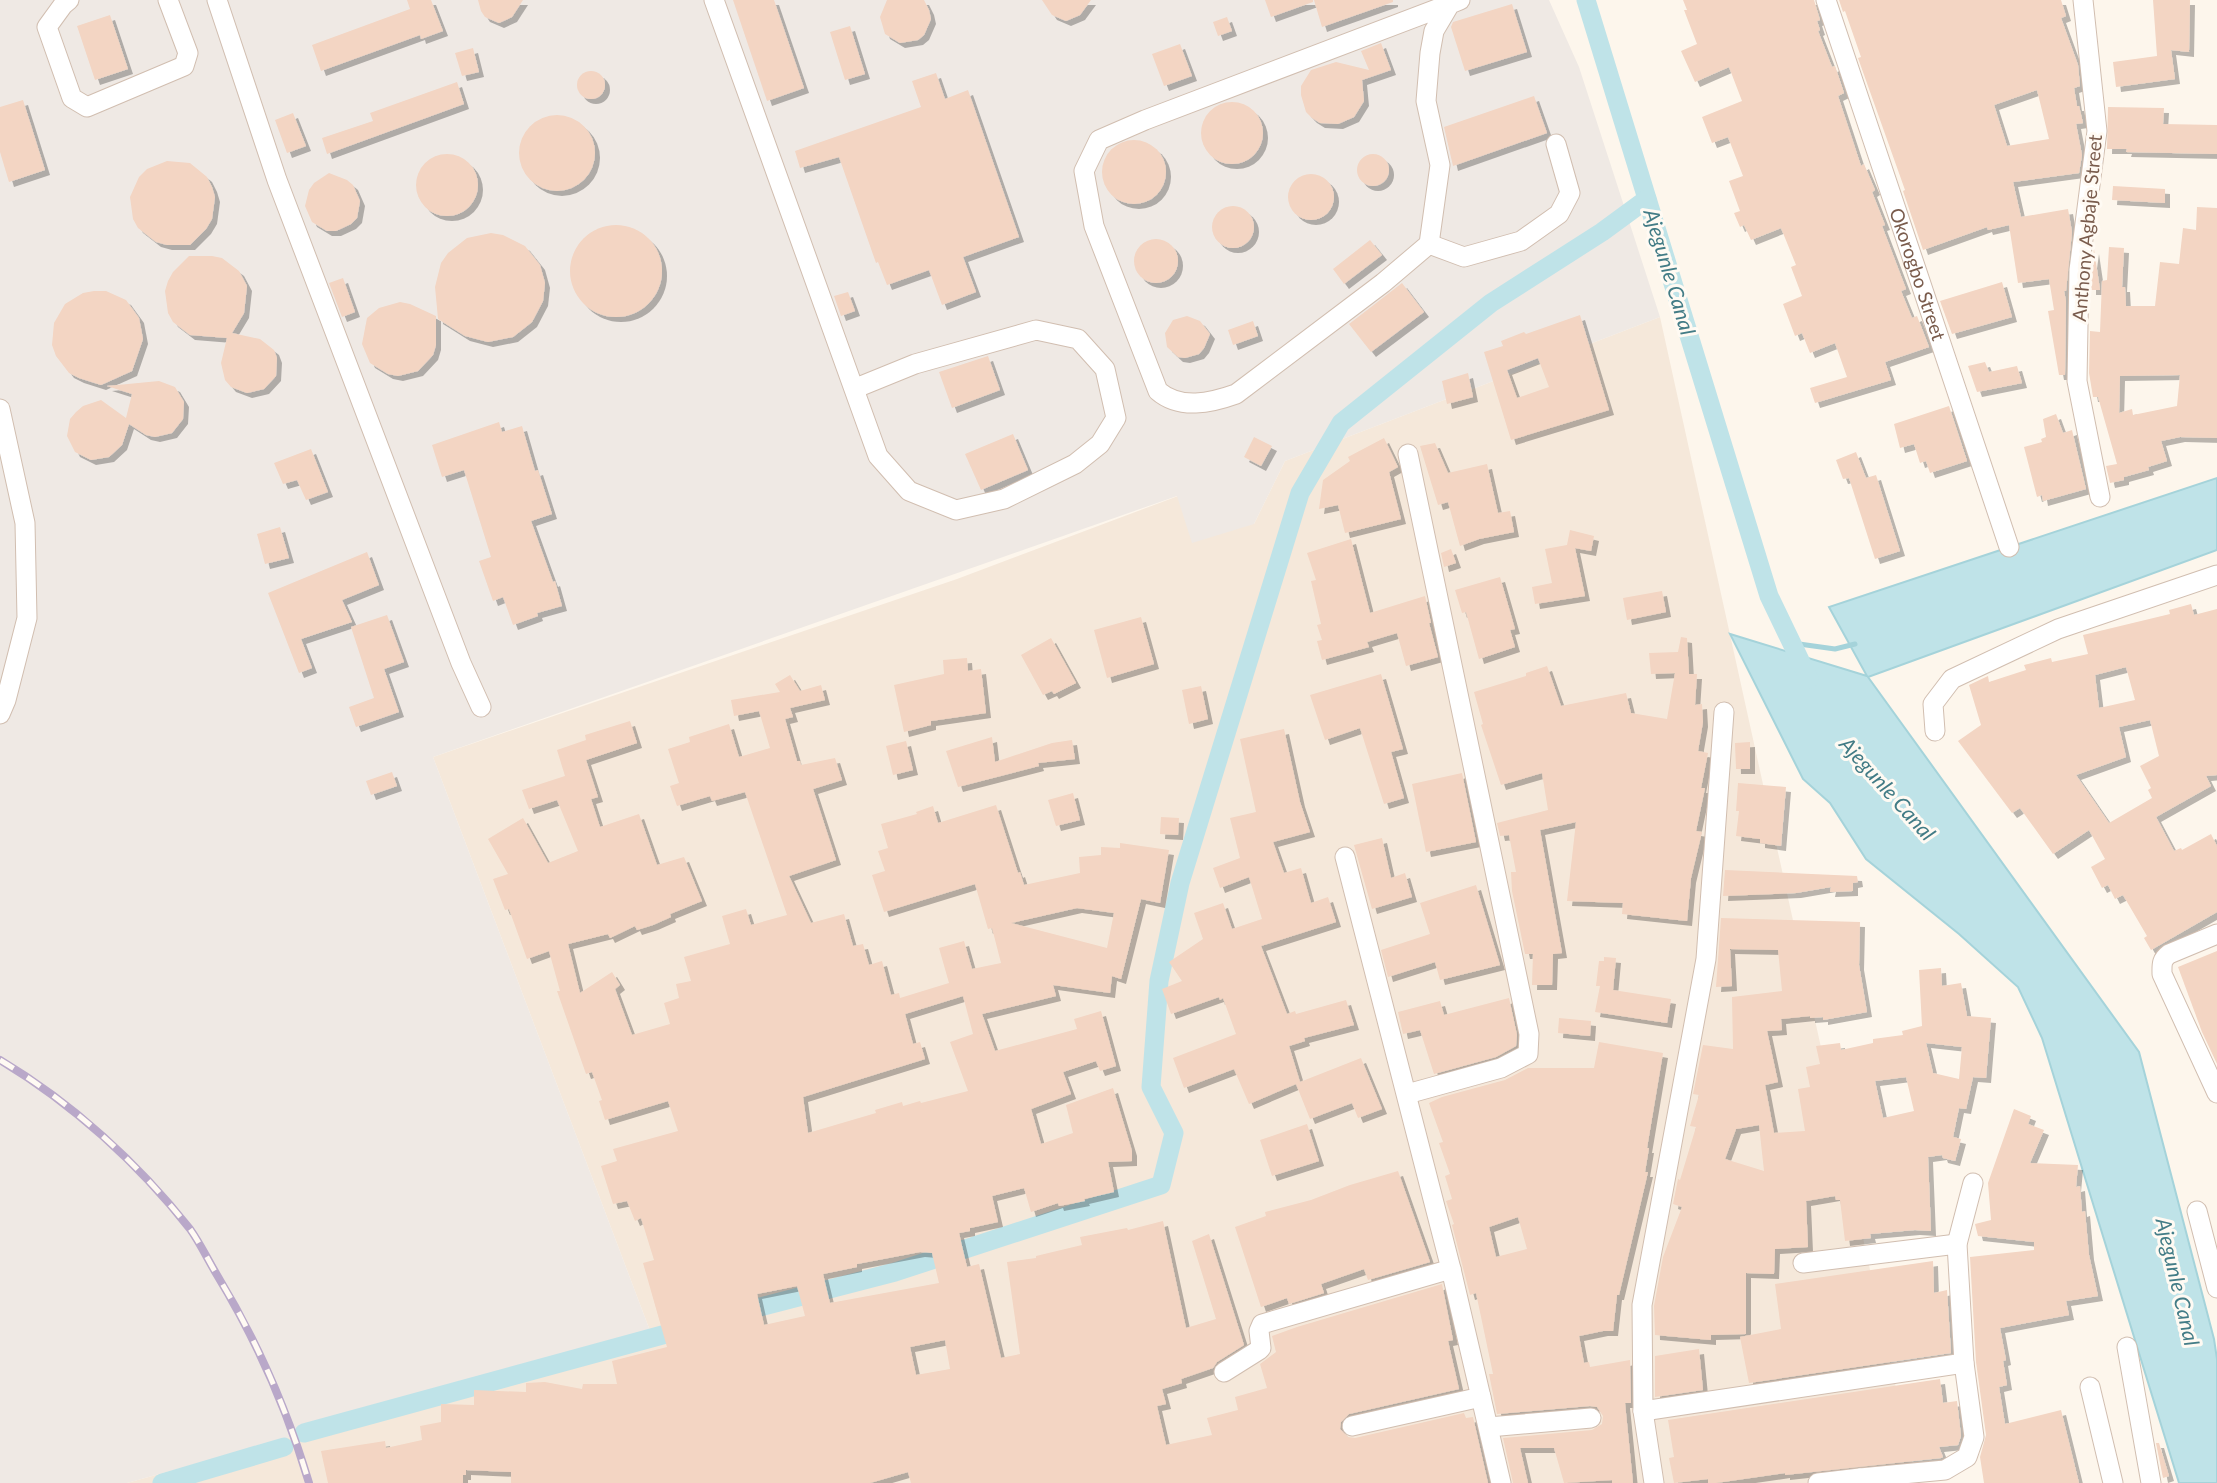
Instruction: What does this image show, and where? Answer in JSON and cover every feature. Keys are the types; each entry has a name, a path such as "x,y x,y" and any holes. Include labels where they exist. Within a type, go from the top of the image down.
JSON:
{"street":[{"path":"69,0 47,27 72,98 87,107 184,66 188,53 168,0"},
{"path":"217,0 282,193 461,663 481,707"},
{"path":"714,0 856,388 878,456 909,491 956,510 1004,499 1075,464 1100,444 1116,418 1105,369 1079,339 1035,330 915,364 856,388"},
{"name":"Okorogbo Street","path":"1826,0 2009,547"},
{"name":"Anthony Agbaje Street","path":"2083,0 2097,131 2079,270 2077,381 2100,497"},
{"path":"1455,2 1434,31 1430,53 1426,101 1440,165 1429,244 1384,283 1236,394 1209,404 1169,400 1158,391 1094,226 1084,171 1099,140 1455,2"},
{"path":"1429,244 1464,257 1521,241 1559,214 1570,193 1556,145"},
{"path":"0,409 25,523 27,618 0,714"},
{"path":"1407,1094 1501,1068 1528,1054 1529,1034 1408,454"},
{"path":"1935,731 1933,704 1952,679 2057,629 2217,575"},
{"path":"1654,1483 1643,1411 1642,1305 1706,959 1724,712"},
{"path":"1345,857 1451,1269 1500,1483"},
{"path":"2217,933 2163,958 2162,974 2217,1093"},
{"path":"1818,1483 1945,1470 1967,1457 1974,1437 1964,1363 1957,1244 1973,1183"},
{"path":"2197,1211 2217,1288"},
{"path":"1803,1263 1957,1244"},
{"path":"1224,1372 1261,1348 1259,1331 1262,1324 1451,1269"},
{"path":"2127,1347 2151,1483"},
{"path":"1643,1411 1964,1363"},
{"path":"2090,1387 2113,1483"},
{"path":"1352,1426 1481,1397"},
{"path":"1489,1427 1591,1418"}],"shaded area":[{"path":"0,0 1549,0 1579,67 1660,317 1285,461 1254,524 1192,543 1177,496 433,757 652,1336 127,1483 0,1483"},
{"path":"1660,317 1917,1483 127,1483 652,1336 433,757 957,579 1178,496 1254,524 1285,461"}],"water":[{"path":"2217,478 2217,550 1868,677 2139,1052 2217,1359 2217,1483 2179,1483 2042,1038 2018,987 1959,934 1866,859 1830,803 1803,779 1730,634 1867,676 1829,607"}],"building":[{"path":"407,0 431,0 443,31 421,39 420,35 321,71 312,45 410,9"},
{"path":"478,0 523,0 512,17 499,23 485,17"},
{"path":"733,0 774,0 804,88 767,101"},
{"path":"887,0 924,0 931,19 924,35 918,40 900,43 885,34 880,17"},
{"path":"1042,0 1091,0 1080,15 1066,21 1052,15"},
{"path":"1265,0 1313,0 1313,2 1271,17"},
{"path":"1314,0 1393,0 1393,2 1322,27"},
{"path":"1683,0 1814,0 1820,20 1817,21 1818,31 1832,67 1835,66 1844,93 1838,96 1861,166 1864,164 1875,190 1872,192 1885,225 1882,226 1906,289 1901,291 1912,318 1917,316 1929,347 1885,362 1891,380 1815,403 1810,388 1847,377 1835,343 1810,353 1802,333 1795,336 1783,304 1802,296 1791,267 1796,265 1781,228 1751,240 1744,225 1740,227 1734,213 1740,211 1729,181 1743,176 1728,137 1712,143 1702,117 1742,101 1729,67 1695,82 1681,51 1697,44"},
{"path":"1839,0 2061,0 2066,16 2061,18 2078,65 2080,86 2074,88 2083,123 2076,124 2082,155 2079,173 2013,182 2021,217 2068,209 2072,232 2064,291 2065,375 2059,375 2048,311 2054,310 2049,279 2018,283 2009,225 1988,230 1987,227 1923,250 1903,191 1905,190 1858,58 1861,57 1845,11 1843,12","holes":["2037,90 2049,139 2007,146 1994,105"]},
{"path":"2153,0 2190,0 2189,52 2171,50 2175,79 2116,87 2113,62 2157,56"},
{"path":"1512,4 1527,52 1465,71 1451,27 1453,22"},
{"path":"110,15 128,69 95,80 77,26"},
{"path":"1227,17 1232,31 1218,36 1213,22"},
{"path":"850,26 865,74 845,80 830,32"},
{"path":"1381,43 1391,70 1362,80 1364,101 1354,117 1338,124 1320,123 1306,112 1301,86 1311,70 1336,62 1369,70 1361,51"},
{"path":"1180,44 1192,76 1164,86 1152,54"},
{"path":"473,48 479,72 462,76 455,53"},
{"path":"591,71 601,75 605,85 601,95 591,99 581,95 577,85 581,75"},
{"path":"936,73 945,99 968,90 1019,237 963,257 976,292 942,305 929,270 887,285 878,262 876,263 839,157 800,168 795,151 921,107 912,81"},
{"path":"457,82 464,104 327,154 322,138 373,121 370,113"},
{"path":"1534,96 1547,133 1453,166 1444,127"},
{"path":"23,100 45,170 9,182 0,152 0,107"},
{"path":"1232,102 1244,104 1254,111 1261,121 1261,145 1254,155 1244,162 1232,164 1220,162 1210,155 1203,145 1201,133 1203,121 1210,111 1220,104"},
{"path":"2108,107 2164,108 2163,124 2217,125 2217,154 2126,152 2127,149 2107,149"},
{"path":"293,113 306,146 287,153 275,120"},
{"path":"557,115 571,118 584,126 592,139 595,153 592,167 584,180 571,188 557,191 543,188 530,180 522,167 519,153 522,139 530,126 543,118"},
{"path":"1134,140 1157,149 1166,172 1157,195 1134,204 1111,195 1102,172 1111,149"},
{"path":"447,154 469,163 478,185 469,207 447,216 425,207 416,185 425,163"},
{"path":"1373,154 1384,159 1389,170 1384,181 1373,186 1362,181 1357,170 1362,159"},
{"path":"167,161 190,163 207,177 215,197 212,219 190,245 156,242 138,228 133,219 130,197 139,177 147,169"},
{"path":"329,173 353,185 360,201 357,218 336,231 327,231 312,222 305,206 309,190 314,183"},
{"path":"1311,174 1328,180 1334,197 1328,214 1311,220 1294,214 1288,197 1294,180"},
{"path":"2113,186 2165,189 2165,203 2112,200"},
{"path":"1233,206 1248,212 1254,227 1248,242 1233,248 1218,242 1212,227 1218,212"},
{"path":"2197,207 2217,208 2217,438 2180,437 2161,441 2167,461 2148,467 2149,470 2124,477 2124,480 2110,483 2106,466 2117,464 2098,397 2093,397 2089,373 2090,331 2100,332 2102,281 2107,280 2109,247 2124,248 2122,287 2125,287 2126,306 2155,306 2160,262 2179,264 2183,228 2196,230","holes":["2180,375 2177,406 2133,415 2132,409 2119,413 2120,376"]},
{"path":"607,225 625,225 642,232 655,245 662,262 662,280 655,297 642,310 625,317 607,317 590,310 577,297 570,280 570,262 577,245 590,232"},
{"path":"491,233 503,235 525,246 540,265 545,283 543,301 532,322 513,337 488,342 465,336 438,319 435,287 441,263 448,253 467,238"},
{"path":"1156,239 1165,240 1172,245 1177,252 1177,270 1172,277 1165,282 1156,283 1147,282 1140,277 1135,270 1134,261 1135,252 1140,245 1147,240"},
{"path":"1370,240 1382,255 1344,284 1333,269"},
{"path":"2094,249 2100,290 2091,290"},
{"path":"189,256 222,258 239,271 247,286 244,313 232,333 260,339 274,350 277,358 276,376 264,389 247,393 231,387 225,380 221,363 227,338 190,335 173,322 168,313 165,291 173,272"},
{"path":"343,278 355,312 342,317 329,283"},
{"path":"2002,282 2012,317 1952,334 1940,301"},
{"path":"1402,283 1424,312 1371,352 1349,324"},
{"path":"106,291 126,300 139,318 143,339 132,371 101,385 69,373 56,356 52,345 54,323 65,304 83,293"},
{"path":"848,292 855,311 841,316 834,296"},
{"path":"400,302 436,316 436,345 433,355 418,371 398,376 388,374 370,363 362,344 367,318 379,308"},
{"path":"1580,315 1609,410 1511,440 1484,352 1503,346 1501,341 1524,332 1526,334","holes":["1538,358 1549,387 1517,398 1507,370"]},
{"path":"1187,316 1200,321 1210,334 1199,354 1185,358 1178,357 1167,347 1165,333 1173,320"},
{"path":"1253,321 1258,336 1233,345 1228,330"},
{"path":"988,356 1000,390 952,408 939,372"},
{"path":"1985,362 1989,372 2017,366 2022,383 1977,392 1968,366"},
{"path":"1468,373 1473,397 1447,404 1442,381"},
{"path":"159,381 175,387 184,402 183,419 172,433 155,437 146,435 129,424 122,445 109,457 91,460 75,452 67,436 70,419 83,406 101,400 126,418 132,394 107,386"},
{"path":"1949,406 1967,461 1930,473 1926,461 1920,463 1914,444 1900,448 1894,424"},
{"path":"2056,414 2063,433 2072,430 2086,489 2043,501 2042,495 2037,497 2024,447 2042,442 2041,439 2046,437 2043,419"},
{"path":"499,422 502,432 522,426 535,471 538,470 552,514 531,521 562,606 537,613 538,616 513,625 503,597 493,601 479,561 491,557 464,470 442,477 432,445"},
{"path":"1013,434 1028,470 981,490 965,454"},
{"path":"1254,437 1272,446 1261,466 1244,457"},
{"path":"1384,438 1398,467 1389,472 1401,519 1345,533 1338,505 1319,509 1323,480 1350,461 1348,457"},
{"path":"1435,443 1448,473 1487,464 1498,513 1510,511 1514,532 1460,546 1448,502 1438,505 1420,446"},
{"path":"311,449 328,492 306,500 297,480 283,484 274,463"},
{"path":"1856,452 1866,478 1876,475 1900,551 1875,559 1849,478 1843,479 1836,460"},
{"path":"280,527 289,558 265,564 257,534"},
{"path":"1570,530 1594,536 1591,551 1575,548 1585,596 1535,604 1532,587 1552,583 1545,549 1567,545"},
{"path":"1351,539 1370,613 1425,596 1438,657 1406,666 1397,633 1367,642 1369,647 1322,660 1317,641 1322,640 1317,625 1321,624 1311,581 1316,580 1307,553"},
{"path":"1451,549 1456,563 1444,567 1441,553"},
{"path":"367,552 379,585 342,600 352,622 301,639 312,668 299,673 268,593"},
{"path":"1500,577 1515,629 1510,630 1515,647 1479,659 1466,612 1462,613 1455,590"},
{"path":"1662,591 1666,612 1627,620 1623,598"},
{"path":"2191,604 2194,615 2217,609 2217,775 2206,776 2211,786 2156,817 2174,851 2181,848 2182,850 2211,834 2217,846 2217,912 2151,950 2144,938 2147,936 2123,895 2115,899 2108,885 2102,888 2091,867 2105,859 2089,830 2053,854 2020,808 2012,813 1958,741 1981,725 1969,685 1988,676 1989,682 2026,670 2024,665 2051,658 2052,662 2088,654 2083,635 2170,614 2169,610","holes":["2126,667 2135,700 2099,708 2095,675","2150,720 2159,756 2140,766 2151,788 2148,790 2152,798 2109,823 2076,775 2126,757 2119,727"]},
{"path":"387,615 404,662 384,669 399,712 356,727 349,707 374,698 351,627"},
{"path":"1141,617 1154,664 1107,678 1094,630"},
{"path":"1681,637 1687,638 1689,674 1697,674 1695,705 1702,704 1703,722 1698,751 1708,753 1701,788 1705,788 1696,831 1702,832 1691,878 1687,921 1622,914 1623,903 1567,901 1576,822 1540,830 1562,953 1553,954 1552,985 1532,985 1533,954 1525,954 1512,891 1511,872 1516,872 1509,835 1500,836 1497,823 1548,810 1542,773 1501,785 1481,725 1483,724 1474,692 1526,676 1526,673 1547,666 1561,706 1626,693 1631,713 1667,719 1675,673 1651,674 1649,653 1678,652"},
{"path":"1051,638 1076,683 1054,694 1052,691 1043,695 1021,655"},
{"path":"967,658 968,671 981,669 986,713 931,721 931,725 904,732 894,685 944,674 943,660"},
{"path":"1381,674 1403,749 1391,752 1404,798 1384,804 1360,728 1325,740 1310,695"},
{"path":"790,675 800,691 821,685 825,700 790,708 793,717 785,719 797,761 800,761 801,765 835,758 842,780 813,789 836,860 789,876 811,923 844,914 853,946 863,944 869,965 882,961 891,995 899,993 900,998 949,983 939,948 964,941 972,969 1001,963 992,928 988,929 975,884 884,912 872,875 885,871 878,851 888,848 881,824 917,814 916,812 933,806 938,823 996,805 1024,885 1080,873 1079,857 1101,855 1101,847 1120,848 1120,843 1169,850 1160,903 1141,899 1121,979 1112,976 1110,993 1053,985 1056,996 982,1014 995,1051 1077,1029 1074,1019 1101,1011 1116,1066 1100,1071 1096,1061 1063,1072 1071,1094 1031,1109 1041,1144 1073,1133 1066,1105 1113,1088 1132,1151 1132,1161 1108,1162 1114,1192 1084,1199 1085,1201 1059,1206 1058,1203 1031,1212 1024,1188 992,1196 998,1222 959,1233 967,1267 979,1264 1001,1358 1020,1354 1007,1262 1036,1258 1082,1245 1080,1237 1127,1228 1128,1230 1163,1221 1186,1328 1216,1319 1192,1241 1209,1234 1244,1345 1217,1362 1213,1368 1162,1389 1166,1404 1157,1406 1166,1445 1212,1435 1207,1418 1238,1410 1235,1397 1267,1388 1260,1364 1276,1352 1272,1336 1442,1284 1453,1340 1448,1341 1459,1389 1349,1414 1341,1422 1340,1429 1348,1437 1355,1438 1464,1413 1466,1418 1473,1417 1488,1483 911,1483 908,1472 870,1483 511,1483 511,1472 466,1470 463,1483 328,1483 321,1451 385,1441 386,1448 422,1440 420,1426 441,1422 441,1404 474,1405 474,1390 526,1392 526,1383 545,1382 582,1389 583,1384 617,1384 612,1361 667,1347 643,1263 654,1260 641,1218 635,1221 627,1201 613,1204 601,1166 617,1161 613,1149 678,1131 668,1101 605,1120 599,1101 602,1100 592,1072 586,1074 557,991 560,991 549,951 527,959 509,909 505,910 493,879 508,874 488,839 523,818 548,863 578,851 557,800 529,809 522,790 565,776 557,750 586,740 585,735 630,721 637,743 586,760 598,797 591,799 600,827 639,814 657,865 684,857 702,901 670,914 671,917 653,925 637,930 635,926 610,938 608,934 568,944 580,993 612,972 620,985 615,989 632,1035 670,1024 664,1003 679,998 676,984 691,981 684,957 730,944 722,916 746,909 751,925 787,915 745,792 712,801 710,796 677,806 670,786 679,783 668,749 690,742 689,737 729,724 739,757 770,748 759,711 734,716 731,700 780,692 775,684","holes":["1077,908 1114,913 1107,948 1011,923","963,996 973,1034 950,1042 968,1091 921,1103 920,1101 903,1106 902,1102 875,1110 876,1113 808,1133 803,1097 925,1059 920,1042 913,1044 905,1014","920,1252 932,1253 939,1283 830,1303 823,1274 857,1267 857,1264","797,1286 805,1316 764,1325 757,1294","945,1340 950,1369 916,1375 910,1347"]},
{"path":"1201,686 1208,719 1189,724 1182,690"},
{"path":"1284,729 1300,802 1310,832 1273,842 1284,873 1301,868 1311,903 1328,897 1336,922 1261,946 1287,1014 1346,1000 1354,1025 1304,1038 1305,1041 1289,1046 1300,1082 1361,1058 1382,1109 1358,1118 1352,1103 1310,1119 1296,1084 1249,1104 1234,1069 1184,1088 1173,1058 1236,1034 1223,998 1220,1000 1219,997 1171,1014 1162,989 1182,981 1169,962 1203,939 1194,913 1223,903 1232,929 1262,919 1249,877 1220,888 1213,868 1240,858 1230,818 1256,812 1240,739"},
{"path":"992,737 995,762 1052,743 1072,740 1075,759 1038,763 1039,766 958,787 946,751"},
{"path":"906,741 913,770 893,775 886,746"},
{"path":"1750,742 1750,769 1736,769 1735,743"},
{"path":"392,772 397,786 371,795 366,781"},
{"path":"1462,773 1476,842 1426,852 1412,784"},
{"path":"1738,783 1786,787 1781,846 1760,843 1760,839 1736,836"},
{"path":"1073,793 1080,820 1056,826 1048,800"},
{"path":"1161,817 1179,818 1178,835 1160,834"},
{"path":"1382,838 1391,878 1405,873 1412,897 1372,909 1354,845"},
{"path":"1725,870 1857,876 1858,882 1853,883 1853,891 1830,892 1831,887 1796,893 1723,896"},
{"path":"1476,885 1500,965 1440,980 1435,962 1388,977 1381,950 1430,934 1420,903"},
{"path":"1721,918 1860,922 1859,965 1867,1012 1823,1020 1823,1017 1810,1016 1781,1019 1782,1030 1767,1031 1778,1082 1765,1085 1774,1133 1805,1131 1798,1089 1810,1087 1806,1067 1820,1064 1816,1046 1840,1043 1841,1050 1873,1043 1873,1039 1903,1035 1902,1031 1922,1026 1919,970 1941,968 1942,986 1961,983 1967,1016 1991,1018 1986,1078 1973,1077 1966,1109 1959,1108 1953,1137 1961,1139 1955,1161 1943,1158 1942,1155 1928,1157 1931,1231 1870,1234 1871,1238 1845,1241 1840,1200 1836,1200 1835,1196 1806,1201 1808,1247 1775,1249 1774,1274 1746,1273 1746,1334 1711,1335 1711,1340 1655,1335 1654,1306 1663,1257 1682,1207 1673,1204 1678,1179 1680,1180 1696,1127 1690,1126 1699,1095 1693,1094 1703,1045 1733,1049 1732,997 1782,991 1778,950 1730,949 1732,986 1716,987","holes":["1926,1043 1962,1047 1959,1079 1933,1073","1906,1077 1914,1111 1883,1118 1875,1081","1759,1125 1764,1171 1725,1159 1736,1129"]},
{"path":"2217,951 2217,1064 2178,967"},
{"path":"1604,957 1616,958 1613,990 1671,999 1667,1023 1595,1012 1600,986 1596,986 1599,961 1604,961"},
{"path":"1509,998 1517,1035 1516,1046 1496,1057 1434,1074 1420,1030 1403,1034 1398,1012 1440,1001 1444,1015"},
{"path":"1559,1018 1591,1021 1590,1036 1558,1033"},
{"path":"1599,1042 1663,1053 1647,1148 1645,1172 1648,1172 1617,1295 1613,1331 1579,1336 1584,1363 1589,1362 1590,1367 1630,1360 1631,1403 1625,1403 1633,1483 1612,1483 1612,1480 1564,1483 1554,1448 1520,1448 1528,1483 1513,1483 1503,1438 1592,1430 1602,1424 1603,1416 1597,1407 1590,1406 1497,1414 1489,1374 1493,1374 1476,1293 1470,1295 1446,1201 1452,1199 1445,1176 1450,1174 1439,1143 1443,1142 1429,1103 1505,1080 1528,1068 1594,1068","holes":["1518,1217 1527,1249 1496,1257 1489,1227"]},
{"path":"2014,1109 2031,1116 2028,1124 2044,1130 2030,1163 2078,1165 2076,1187 2080,1186 2089,1255 2098,1296 2066,1301 2069,1315 2000,1328 2006,1360 2003,1361 2007,1385 1999,1387 2005,1424 2061,1410 2079,1483 1984,1483 1980,1457 1986,1435 1976,1362 1970,1257 2034,1250 2034,1242 1978,1236 1975,1224 1991,1220 1988,1183"},
{"path":"1307,1124 1319,1161 1272,1176 1260,1140"},
{"path":"1398,1171 1430,1262 1368,1280 1364,1269 1321,1284 1324,1293 1289,1304 1287,1298 1261,1307 1235,1227 1266,1216 1265,1212"},
{"path":"1933,1261 1934,1293 1947,1290 1951,1353 1749,1383 1740,1337 1781,1329 1775,1284"},
{"path":"1699,1349 1703,1390 1655,1397 1655,1356"},
{"path":"1940,1379 1943,1403 1957,1401 1961,1436 1958,1445 1939,1447 1943,1457 1941,1458 1785,1473 1716,1483 1708,1483 1708,1479 1674,1483 1669,1458 1674,1457 1668,1420"},
{"path":"2156,1443 2159,1443 2169,1476 2163,1478"}],"waterway":[{"name":"Ajegunle Canal","path":"1586,0 1769,596 1809,679"},
{"path":"737,1313 895,1272 1161,1185 1174,1133 1151,1087 1159,981 1180,883 1300,493 1341,423 1491,303 1602,232 1647,199"},
{"path":"1792,643 1835,649 1855,644"},
{"path":"304,1433 688,1328"},
{"path":"162,1483 284,1447"}],"railway":[{"path":"0,1060 53,1095 102,1136 148,1181 190,1229 258,1350 281,1402 309,1483"}]}
